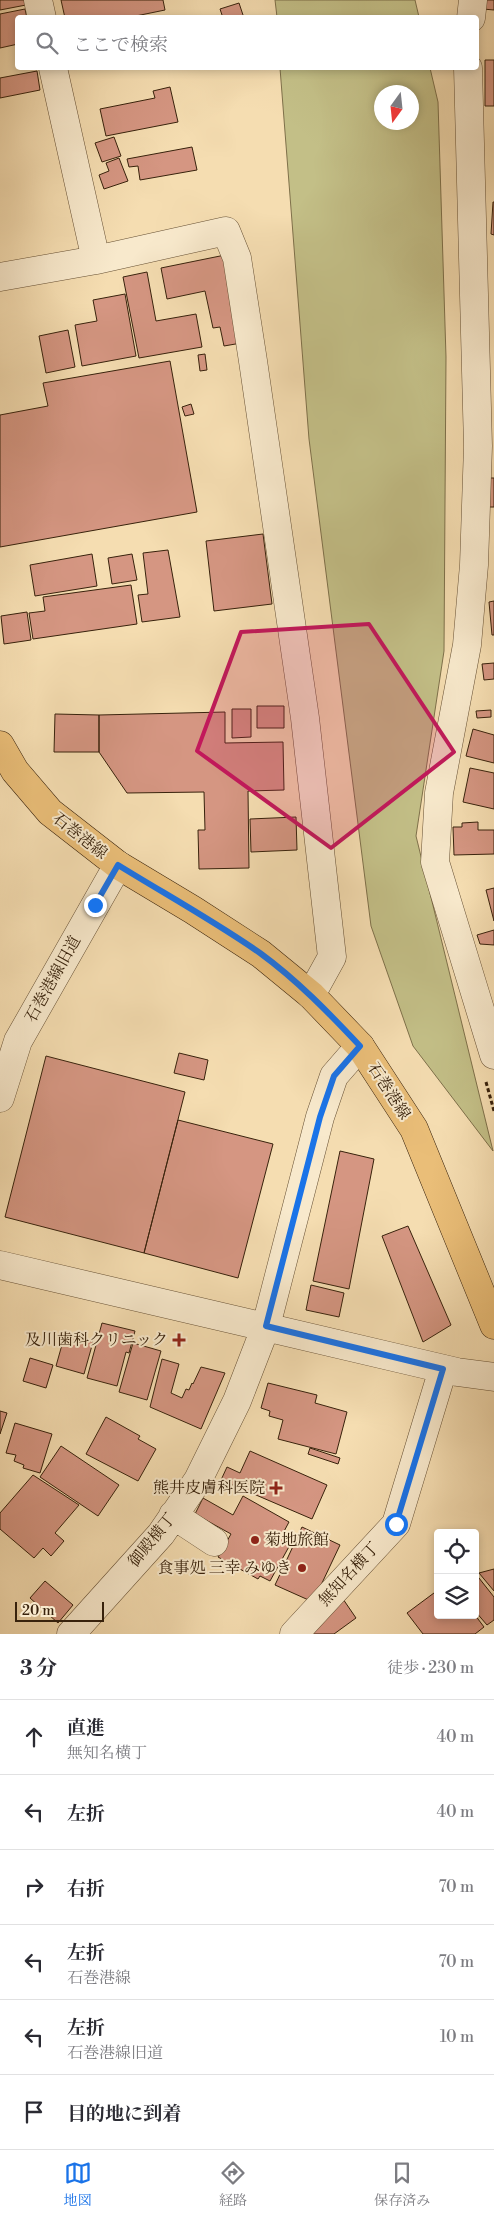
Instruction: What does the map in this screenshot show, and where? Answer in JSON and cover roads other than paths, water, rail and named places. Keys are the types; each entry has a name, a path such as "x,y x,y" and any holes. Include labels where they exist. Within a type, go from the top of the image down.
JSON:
{"main road":[{"name":"石巻港線","path":"0,745 15,771 50,812 118,865 261,954 311,995 360,1046 414,1128 487,1287 494,1325"}],"street":[{"path":"38,0 41,15"},
{"path":"471,15 473,0"},
{"path":"53,70 96,260"},
{"path":"468,70 478,446 484,564 439,792 435,862 494,1055"},
{"path":"0,277 96,260 226,231 237,258 304,718 332,957 311,995"},
{"name":"石巻港線旧道","path":"0,1098 18,1041 118,865"},
{"name":"御殿横丁","path":"71,1634 161,1534 198,1480 232,1410 266,1326 320,1117 334,1076 360,1046"},
{"path":"0,1265 443,1369 494,1377"},
{"name":"無知名横丁","path":"294,1634 396,1524 443,1369"},
{"path":"174,1515 214,1542"}],"place":[{"name":"及川歯科クリニック","path":"179,1340"},
{"name":"熊井皮膚科医院","path":"276,1488"},
{"name":"菊地旅館","path":"255,1540"},
{"name":"食事処 三幸 みゆき","path":"302,1568"}]}
